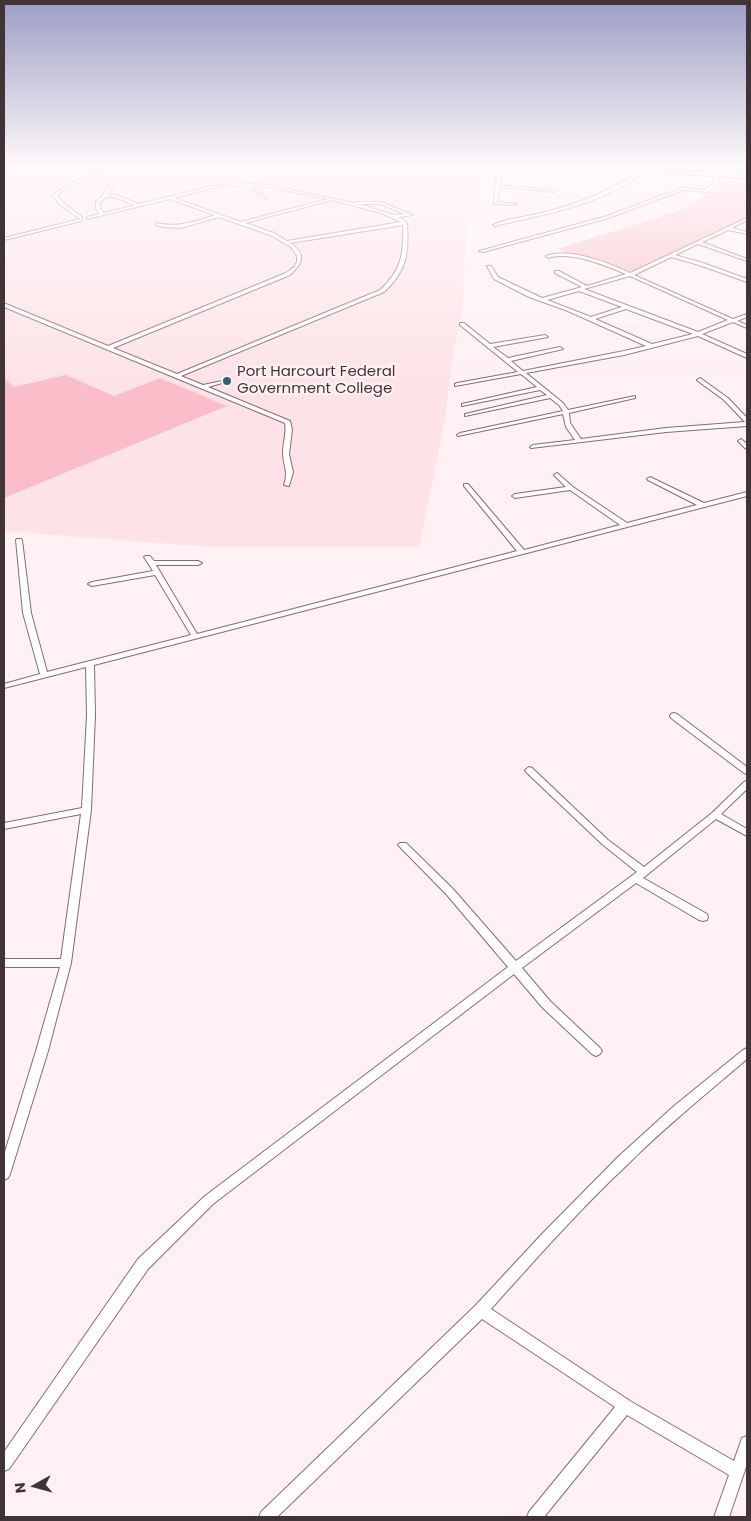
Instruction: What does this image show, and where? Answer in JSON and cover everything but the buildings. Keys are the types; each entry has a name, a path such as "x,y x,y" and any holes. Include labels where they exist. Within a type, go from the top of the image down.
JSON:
{"street":[{"path":"108,348 288,274 300,260 298,253 287,242 278,238"},
{"path":"287,242 312,238"},
{"path":"177,376 382,291 397,278 401,270 405,238"},
{"path":"481,251 532,238"},
{"path":"542,300 632,274 706,238"},
{"path":"697,242 747,260"},
{"path":"548,257 556,254 569,254 632,274 747,327"},
{"path":"670,255 747,281"},
{"path":"489,267 496,278 531,296 591,319 651,346"},
{"path":"557,272 586,287"},
{"path":"578,289 698,334 747,356"},
{"path":"4,305 201,387 280,417 288,422 290,429 286,454 291,468 291,475 287,485"},
{"path":"591,319 626,307"},
{"path":"457,385 651,346 698,334 747,316"},
{"path":"462,324 561,404 566,411 565,418 569,427 579,441"},
{"path":"489,346 545,337"},
{"path":"507,360 560,349"},
{"path":"700,380 726,399 747,422"},
{"path":"201,387 220,382"},
{"path":"464,405 540,388"},
{"path":"467,415 551,396"},
{"path":"460,436 632,397"},
{"path":"533,447 637,435 680,427 747,422"},
{"path":"741,441 747,446"},
{"path":"558,475 571,488 625,525"},
{"path":"650,479 702,505"},
{"path":"466,485 521,551"},
{"path":"515,496 571,488"},
{"path":"4,686 747,494"},
{"path":"19,540 27,613 44,676"},
{"path":"194,636 150,560 198,563"},
{"path":"92,584 157,572"},
{"path":"4,1174 8,1142 42,1051 66,963 86,810 91,715 90,665"},
{"path":"674,716 747,771"},
{"path":"529,770 640,875 703,917"},
{"path":"4,1464 143,1264 209,1200 514,968 640,875 715,815 747,784"},
{"path":"4,826 86,810"},
{"path":"715,815 747,832"},
{"path":"403,845 450,892 546,1004 596,1051"},
{"path":"4,963 66,963"},
{"path":"266,1517 481,1310 546,1238 622,1161 678,1110 747,1053"},
{"path":"481,1310 625,1406 738,1472"},
{"path":"534,1517 625,1406"},
{"path":"722,1517 747,1443"}],"shaded area":[{"name":"Port Harcourt Federal Government College","path":"4,238 467,238 463,306 453,353 445,420 419,547 209,547 4,531"},
{"path":"592,238 714,238 639,274 557,249"},
{"path":"66,375 114,396 160,378 227,406 4,498 4,378 14,387"}],"place":[{"name":"Port Harcourt Federal Government College","path":"227,381"}]}
